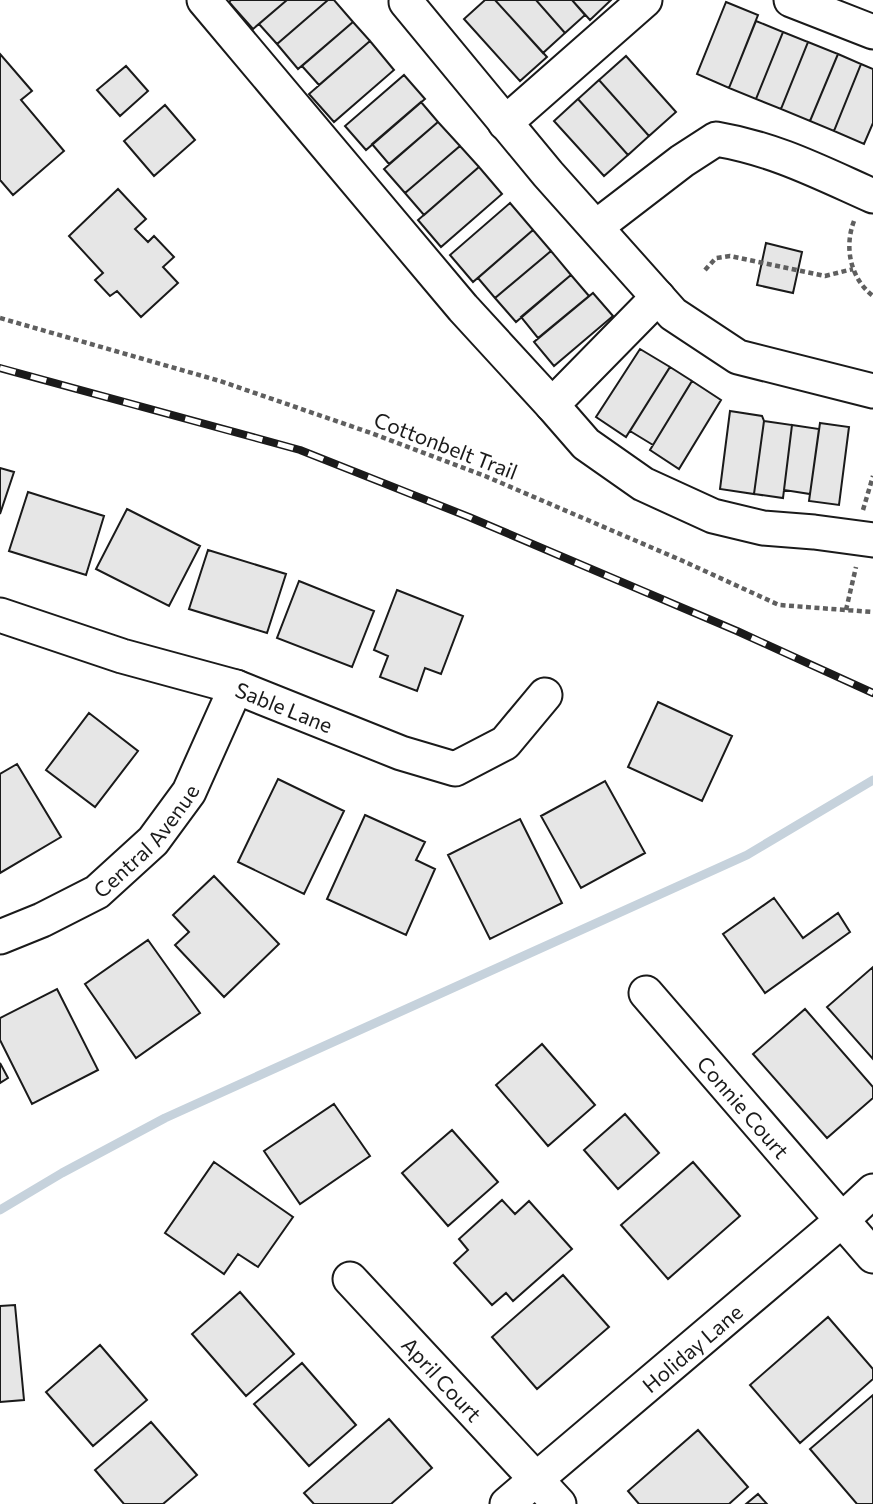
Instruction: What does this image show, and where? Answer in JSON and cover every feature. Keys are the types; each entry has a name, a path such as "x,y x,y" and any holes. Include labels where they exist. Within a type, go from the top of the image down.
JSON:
{"street":[{"path":"204,0 463,307 586,444 643,484 713,516 763,528 873,540"},
{"path":"505,123 645,0"},
{"path":"792,0 873,32"},
{"path":"406,1 505,123 673,314 738,357 873,391"},
{"path":"596,228 682,161 716,139 802,163 870,195"},
{"path":"552,405 658,297"},
{"name":"Sable Lane","path":"0,615 122,656 236,687 401,753 455,769 505,743 545,695"},
{"name":"Central Avenue","path":"0,937 42,920 97,892 153,841 189,792 236,687"},
{"name":"Connie Court","path":"646,993 873,1256"},
{"name":"Holiday Lane","path":"507,1504 873,1191"},
{"name":"April Court","path":"350,1279 559,1504"}],"path":[{"path":"870,195 851,230 849,247 853,269 873,296"},
{"path":"705,270 716,258 730,256 825,276 853,269"},
{"name":"Cottonbelt Trail","path":"0,318 220,381 371,433 485,476 683,561 779,606 873,612"}],"building":[{"path":"287,0 253,29 229,2"},
{"path":"287,0 328,0 277,44 259,24"},
{"path":"328,0 334,0 353,22 298,69 277,44"},
{"path":"485,0 495,0 547,57 520,81 464,19"},
{"path":"495,0 536,0 565,33 543,53"},
{"path":"536,0 572,0 585,15 565,33"},
{"path":"572,0 611,0 590,20"},
{"path":"726,2 758,15 729,88 697,74"},
{"path":"756,21 783,32 756,99 729,88"},
{"path":"353,22 370,41 319,85 302,66"},
{"path":"783,32 808,42 781,109 756,99"},
{"path":"370,41 394,70 334,122 309,94"},
{"path":"808,42 838,54 810,121 781,109"},
{"path":"0,54 32,91 21,100 64,151 13,195 0,180"},
{"path":"838,54 861,64 834,131 810,121"},
{"path":"626,56 676,112 649,136 599,80"},
{"path":"861,64 873,69 873,123 864,144 834,131"},
{"path":"126,66 148,91 120,116 97,90"},
{"path":"404,75 425,99 366,150 345,126"},
{"path":"599,80 649,136 628,155 578,99"},
{"path":"578,99 628,155 604,176 554,121"},
{"path":"421,102 438,122 389,164 372,144"},
{"path":"165,105 195,140 154,176 124,141"},
{"path":"438,122 460,146 405,193 384,169"},
{"path":"460,146 479,167 424,215 405,193"},
{"path":"479,167 502,194 441,247 418,220"},
{"path":"118,189 146,219 135,229 148,242 154,236 174,257 163,267 178,283 141,317 117,291 110,296 95,280 103,273 69,236"},
{"path":"510,203 533,230 473,282 450,255"},
{"path":"533,230 551,251 495,298 478,278"},
{"path":"766,243 802,252 793,293 757,285"},
{"path":"551,251 571,275 516,322 495,298"},
{"path":"571,275 589,296 538,338 521,317"},
{"path":"593,293 613,316 554,366 534,342"},
{"path":"640,349 670,367 626,437 596,417"},
{"path":"670,367 692,381 653,445 630,431"},
{"path":"692,381 721,400 679,469 650,450"},
{"path":"730,411 762,416 764,421 754,494 720,489"},
{"path":"764,421 792,425 783,498 754,494"},
{"path":"820,423 849,427 839,505 809,501"},
{"path":"792,425 819,429 810,494 784,490"},
{"path":"0,468 14,472 0,514"},
{"path":"28,492 104,516 86,575 9,551"},
{"path":"127,509 200,546 169,606 96,569"},
{"path":"208,550 286,574 267,633 189,609"},
{"path":"299,581 374,611 352,667 277,638"},
{"path":"397,590 463,616 441,674 425,668 417,691 380,677 388,656 374,650"},
{"path":"658,702 732,736 702,801 628,767"},
{"path":"89,713 138,751 95,807 46,770"},
{"path":"17,764 61,837 0,873 0,774"},
{"path":"278,779 344,811 304,894 238,862"},
{"path":"605,781 645,853 581,888 541,816"},
{"path":"365,815 425,842 416,860 435,869 406,935 327,899"},
{"path":"520,819 562,903 490,939 448,855"},
{"path":"214,876 279,944 224,997 175,945 189,932 173,915"},
{"path":"774,898 803,938 838,913 850,932 765,993 723,934"},
{"path":"148,940 200,1013 136,1058 85,984"},
{"path":"873,967 873,1059 827,1007"},
{"path":"57,989 98,1070 32,1104 0,1040 0,1018"},
{"path":"805,1009 873,1087 873,1098 827,1138 753,1054"},
{"path":"542,1044 595,1105 548,1146 496,1085"},
{"path":"0,1063 8,1078 0,1083"},
{"path":"334,1104 370,1156 300,1204 264,1151"},
{"path":"625,1114 659,1153 618,1189 584,1150"},
{"path":"452,1130 498,1182 448,1226 402,1173"},
{"path":"214,1162 293,1217 258,1267 238,1254 224,1274 165,1233"},
{"path":"693,1162 740,1216 668,1279 621,1225"},
{"path":"502,1200 515,1214 529,1201 572,1249 513,1301 506,1293 492,1305 454,1263 468,1250 459,1239"},
{"path":"563,1275 609,1327 537,1389 492,1337"},
{"path":"240,1292 294,1354 246,1396 192,1334"},
{"path":"15,1305 24,1400 0,1402 0,1306"},
{"path":"828,1317 873,1369 873,1379 800,1443 750,1385"},
{"path":"100,1345 147,1400 93,1446 46,1392"},
{"path":"302,1363 356,1425 309,1466 254,1404"},
{"path":"873,1395 873,1504 857,1504 810,1449"},
{"path":"389,1419 432,1468 391,1504 314,1504 304,1493"},
{"path":"151,1422 197,1475 163,1504 124,1504 95,1470"},
{"path":"698,1430 748,1487 729,1504 639,1504 628,1491"},
{"path":"758,1494 767,1504 746,1504"}],"waterway":[{"path":"0,1210 62,1173 165,1118 747,855 873,780"}],"railway":[{"path":"0,368 300,450 469,517 737,631 873,693"}]}
